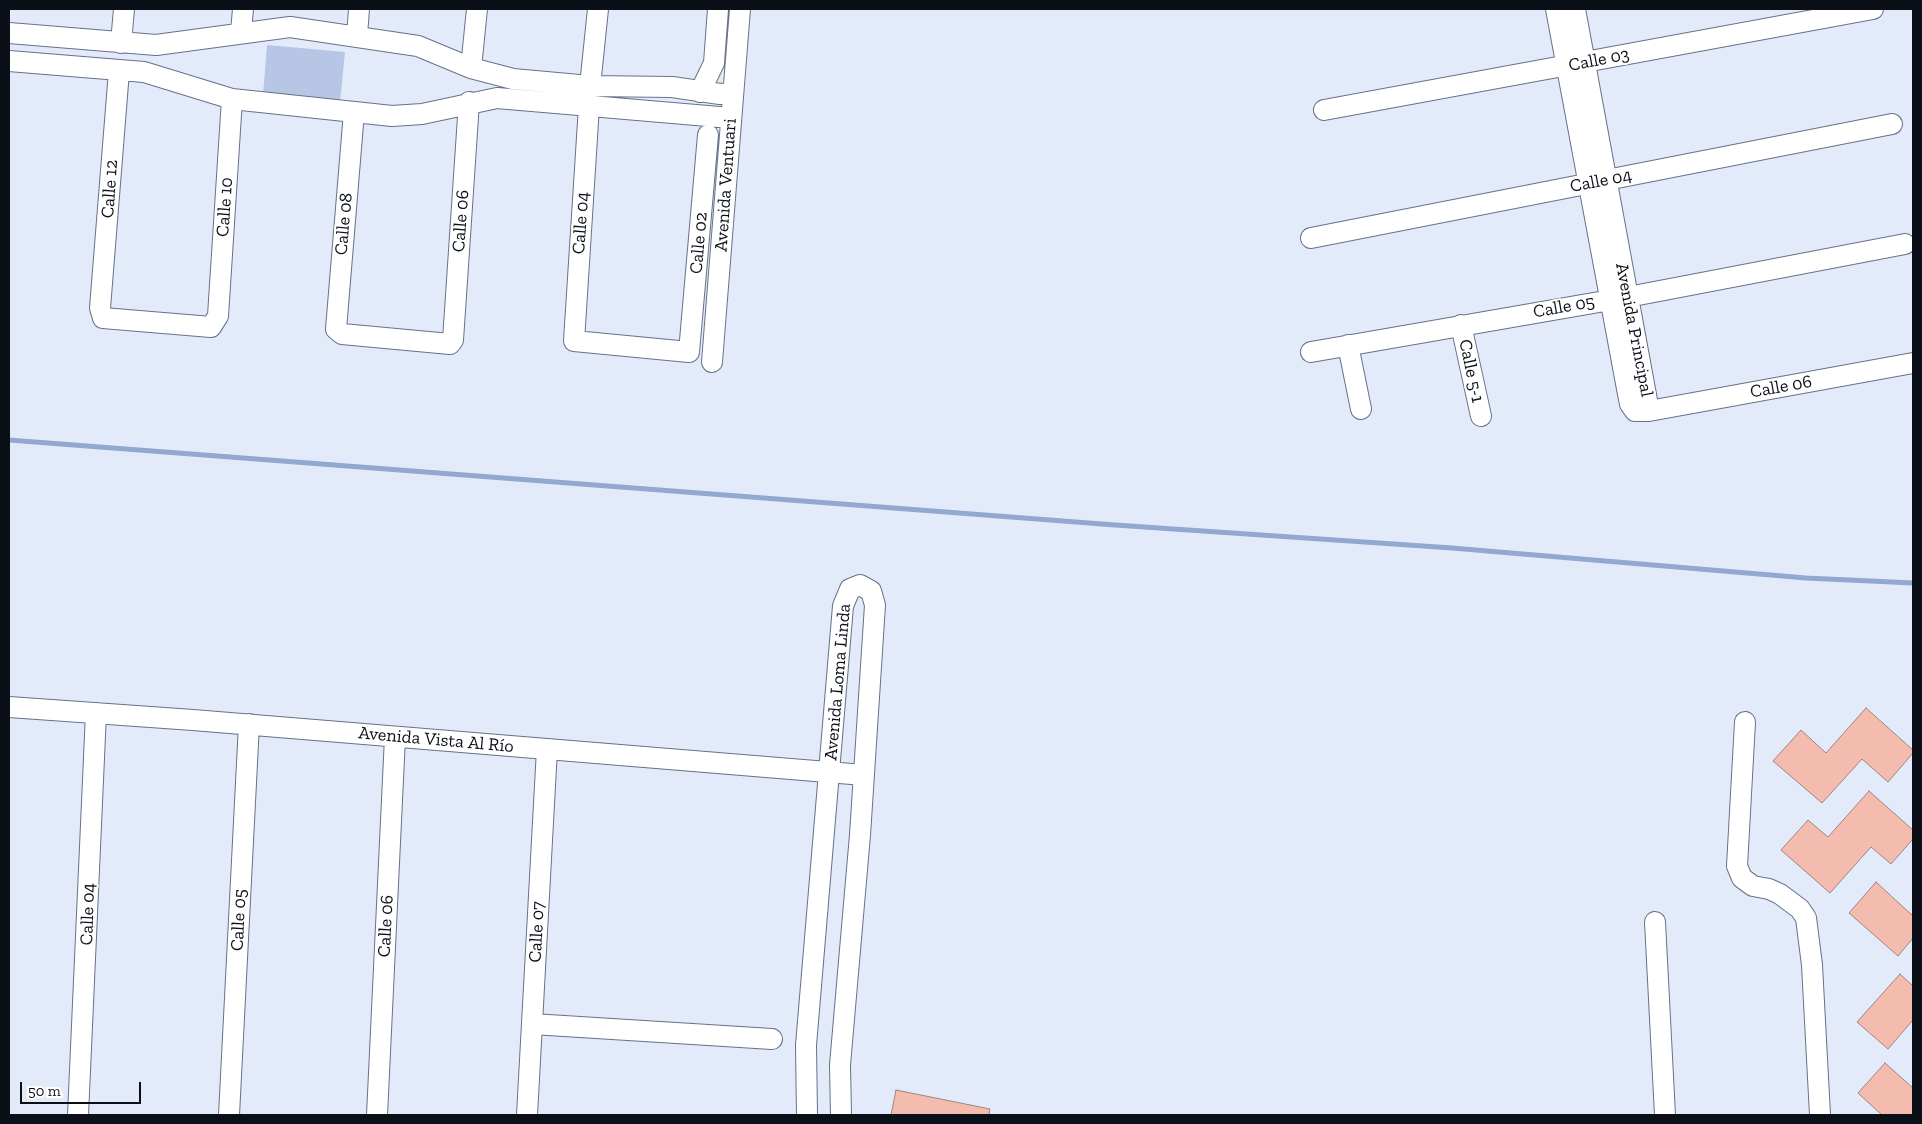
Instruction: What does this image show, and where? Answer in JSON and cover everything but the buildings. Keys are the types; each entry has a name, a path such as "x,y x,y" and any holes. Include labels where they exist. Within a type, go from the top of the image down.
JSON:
{"street":[{"path":"121,43 124,9"},
{"path":"241,32 243,9"},
{"path":"357,35 359,9"},
{"path":"471,68 477,9"},
{"path":"590,86 598,9"},
{"path":"700,92 714,63 718,9"},
{"name":"Avenida Ventuari","path":"712,362 740,9"},
{"name":"Avenida Principal","path":"1556,9 1576,65 1598,181 1619,298 1630,404 1636,411 1649,411"},
{"name":"Avenida Principal","path":"1575,9 1576,65"},
{"name":"Calle 03","path":"1324,110 1873,9"},
{"path":"9,33 161,45 283,27 357,35 418,46 471,68 512,89 589,106 731,118"},
{"path":"158,76 161,45"},
{"path":"9,61 144,72 232,99 404,116 470,102 512,89 590,86 672,87 700,92 733,93"},
{"name":"Calle 12","path":"119,71 100,308 103,318 211,327 218,316"},
{"name":"Calle 10","path":"218,316 232,99"},
{"name":"Calle 06","path":"342,334 450,344 453,340 470,102"},
{"name":"Calle 04","path":"589,106 574,341 689,352"},
{"name":"Calle 08","path":"342,334 336,329 354,112"},
{"name":"Calle 04","path":"1311,238 1892,124"},
{"name":"Calle 02","path":"689,352 708,135"},
{"name":"Calle 05","path":"1311,352 1619,298 1905,244"},
{"name":"Calle 5-1","path":"1461,325 1481,416"},
{"path":"1348,345 1361,409"},
{"name":"Calle 06","path":"1649,411 1913,363"},
{"name":"Avenida Loma Linda","path":"807,1115 806,1044 844,601 850,588 860,585 871,591 875,605 864,775 840,1065 841,1115"},
{"name":"Avenida Vista Al Río","path":"9,708 249,724 864,775"},
{"name":"Calle 04","path":"78,1115 96,713"},
{"path":"1745,722 1737,866 1742,878 1753,886 1769,889 1786,898 1800,909 1806,918 1812,965 1820,1115"},
{"name":"Calle 05","path":"229,1115 249,724"},
{"name":"Calle 06","path":"377,1115 395,737"},
{"name":"Calle 07","path":"527,1115 547,749"},
{"path":"1655,922 1665,1115"},
{"path":"532,1024 772,1039"}],"shaded area":[{"path":"267,45 345,52 340,102 263,95"}],"waterway":[{"path":"9,440 1115,525 1452,548 1806,578 1913,583"}]}
